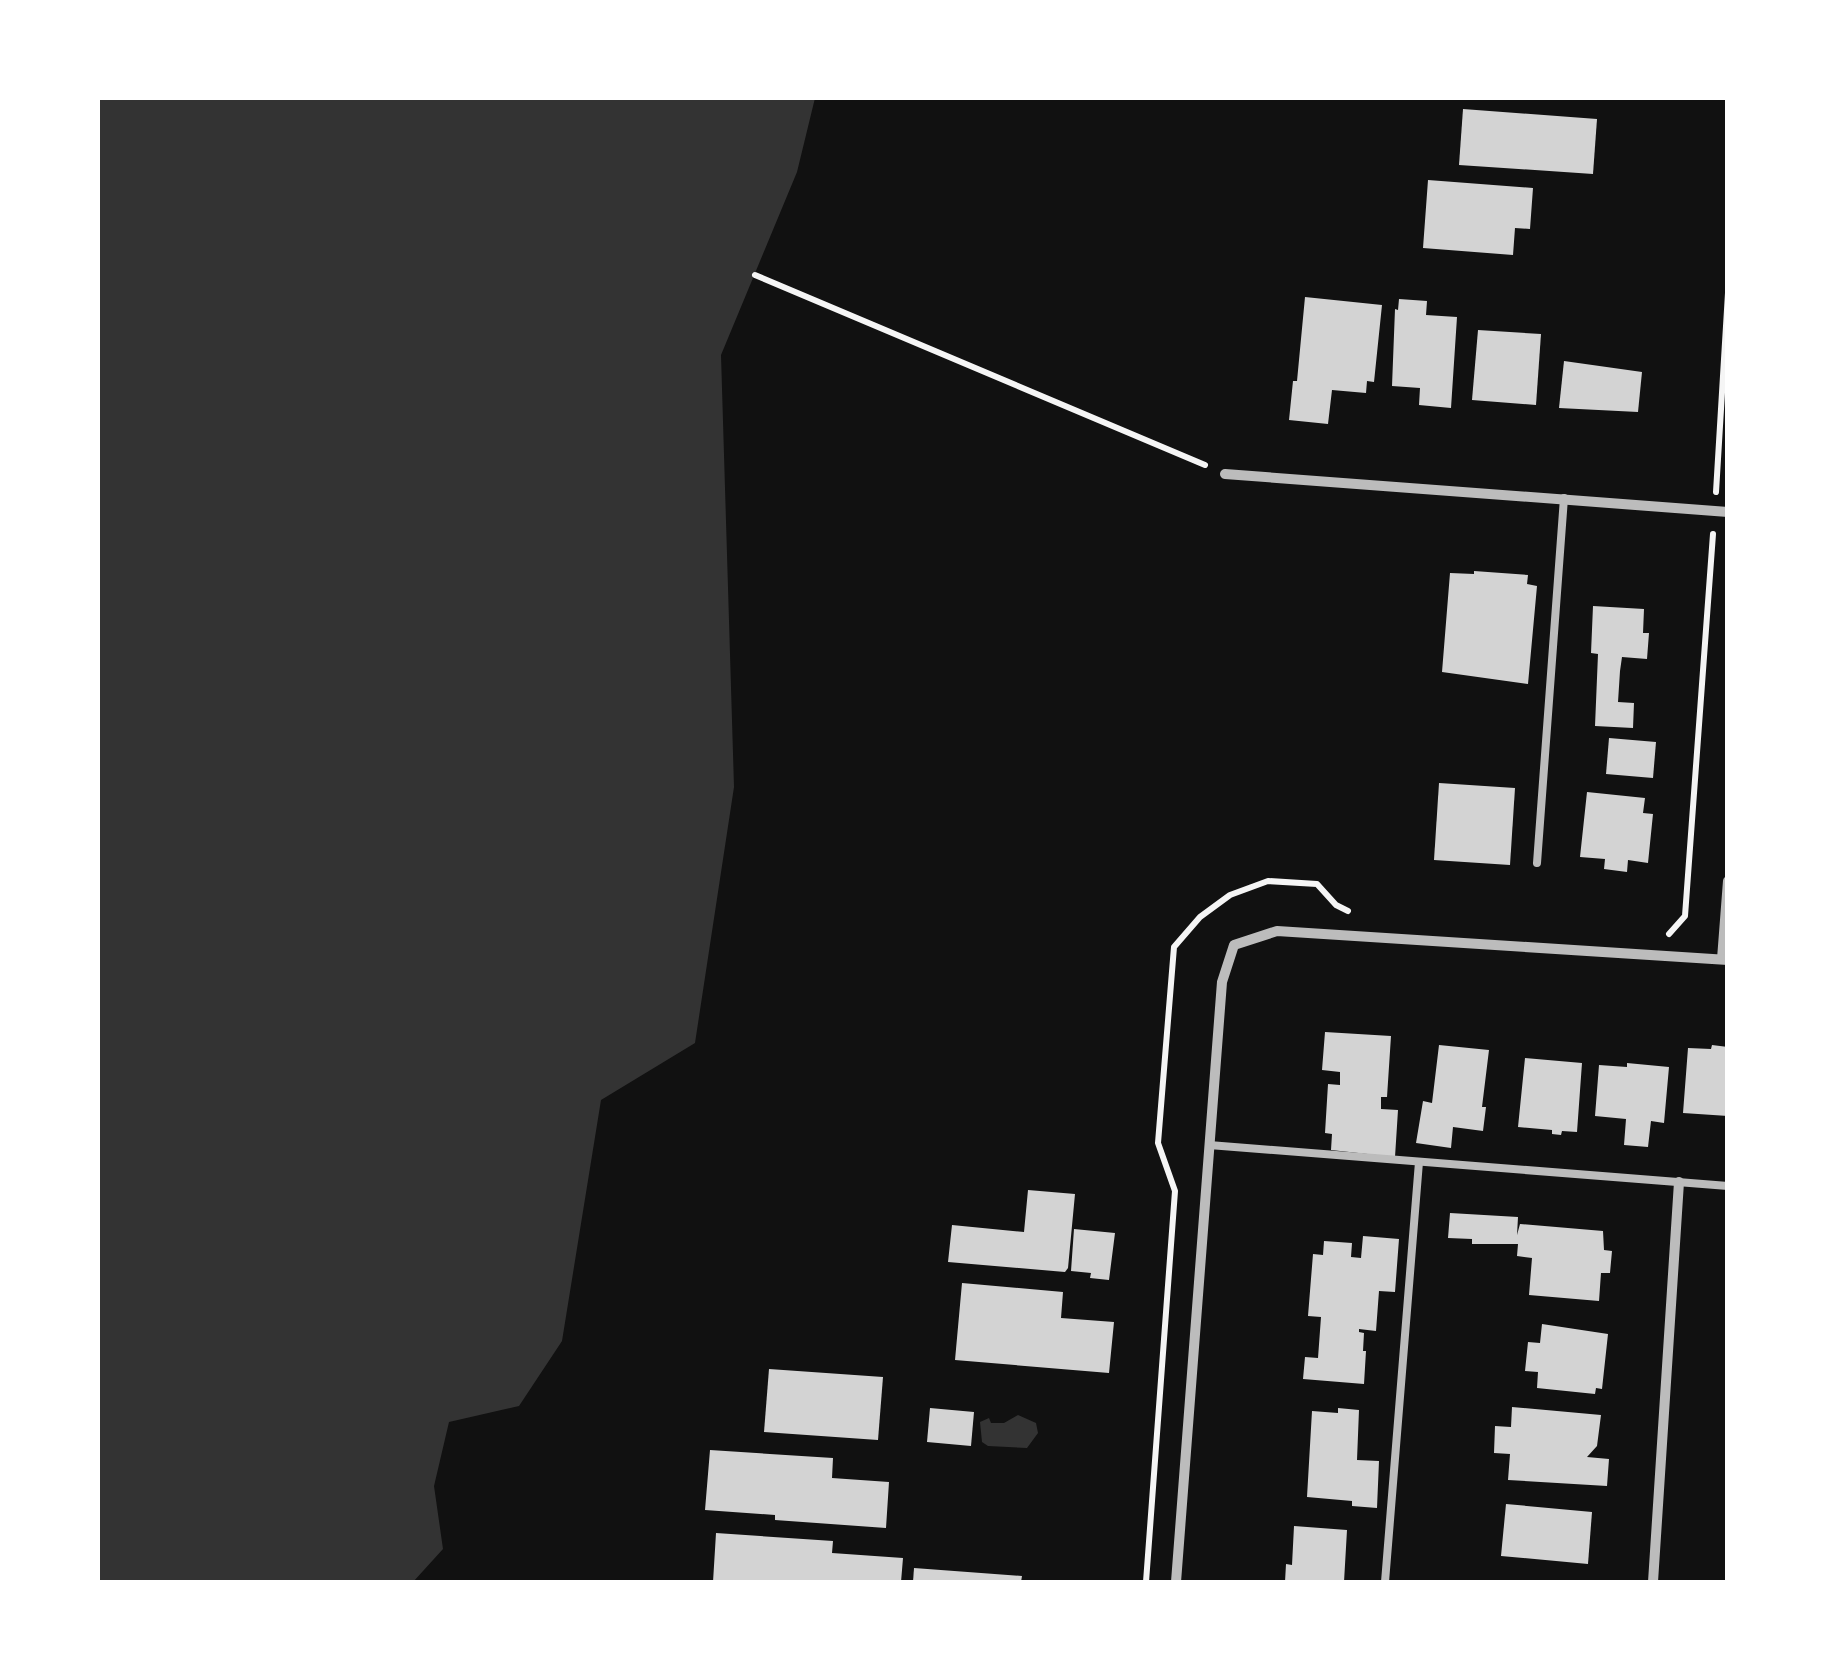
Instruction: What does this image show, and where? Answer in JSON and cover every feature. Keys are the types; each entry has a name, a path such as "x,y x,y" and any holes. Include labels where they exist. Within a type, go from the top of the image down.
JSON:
{"street":[{"path":"1226,474 1728,512"},
{"path":"1176,1582 1222,982 1234,946 1277,931 1725,960 1728,881"},
{"path":"1653,1582 1679,1182"}],"lane":[{"path":"1538,863 1564,498"},
{"path":"1208,1145 1728,1186"},
{"path":"1385,1582 1419,1162"}],"path":[{"path":"755,275 1226,474"}],"shaded area":[{"path":"98,98 815,98 797,172 721,355 734,787 695,1043 601,1100 562,1341 519,1406 449,1422 434,1486 443,1549 413,1582 98,1582"},
{"path":"1018,1415 1036,1423 1038,1433 1027,1448 988,1446 982,1442 980,1422 989,1418 991,1423 1004,1423"}],"building":[{"path":"1463,109 1597,119 1593,174 1459,165"},
{"path":"1428,180 1533,188 1530,229 1515,228 1513,255 1423,248"},
{"path":"1305,297 1382,305 1374,382 1367,381 1366,393 1332,390 1328,424 1289,420"},
{"path":"1399,299 1427,301 1426,315 1457,317 1451,408 1419,405 1420,388 1392,386 1395,309 1398,310"},
{"path":"1478,330 1541,334 1536,405 1472,400"},
{"path":"1564,361 1642,372 1638,412 1559,408"},
{"path":"1450,573 1528,575 1527,584 1537,586 1528,684 1442,672"},
{"path":"1593,606 1644,609 1643,633 1649,633 1647,659 1622,657 1620,671 1618,702 1634,703 1633,728 1595,726 1598,654 1591,653"},
{"path":"1609,738 1656,742 1653,778 1606,774"},
{"path":"1439,783 1515,788 1510,865 1434,860"},
{"path":"1587,792 1645,798 1643,813 1653,814 1648,863 1628,860 1627,872 1604,869 1605,859 1580,857"},
{"path":"1325,1032 1391,1036 1387,1097 1381,1097 1381,1109 1398,1110 1395,1157 1331,1150 1332,1134 1325,1133 1328,1084 1340,1085 1340,1072 1322,1070"},
{"path":"1439,1045 1489,1050 1483,1131 1453,1127 1451,1148 1416,1143 1423,1101 1432,1103"},
{"path":"1712,1045 1728,1047 1728,1116 1683,1113 1688,1048 1711,1049"},
{"path":"1525,1058 1582,1063 1577,1132 1562,1131 1561,1135 1552,1134 1552,1130 1518,1127"},
{"path":"1627,1063 1669,1067 1664,1123 1651,1121 1648,1147 1624,1145 1626,1119 1595,1116 1599,1065 1627,1067"},
{"path":"1028,1190 1075,1194 1065,1272 948,1262 952,1225 1024,1232"},
{"path":"1450,1213 1518,1217 1517,1235 1520,1224 1603,1231 1604,1250 1612,1251 1610,1273 1601,1273 1599,1301 1529,1295 1532,1258 1517,1256 1518,1244 1472,1244 1472,1239 1448,1238"},
{"path":"1074,1229 1115,1233 1109,1280 1071,1271"},
{"path":"1363,1236 1399,1239 1395,1292 1379,1291 1376,1331 1359,1329 1364,1333 1366,1351 1364,1384 1303,1379 1305,1357 1318,1358 1321,1317 1308,1316 1313,1254 1323,1255 1324,1241 1352,1243 1351,1257 1361,1258"},
{"path":"962,1283 1063,1292 1061,1318 1114,1322 1109,1373 955,1360"},
{"path":"1542,1324 1608,1334 1602,1389 1596,1388 1595,1394 1537,1388 1538,1372 1525,1371 1528,1342 1540,1343"},
{"path":"769,1369 883,1377 878,1440 764,1432"},
{"path":"1512,1407 1601,1415 1597,1446 1587,1457 1609,1459 1607,1486 1508,1480 1510,1454 1494,1453 1495,1426 1511,1427"},
{"path":"930,1408 974,1412 971,1446 927,1442"},
{"path":"1338,1408 1359,1410 1357,1460 1379,1461 1377,1508 1352,1506 1352,1501 1307,1497 1312,1411 1338,1413"},
{"path":"710,1450 833,1458 832,1478 889,1482 886,1528 775,1520 775,1515 705,1510"},
{"path":"1506,1504 1592,1512 1588,1564 1501,1556"},
{"path":"1294,1526 1347,1530 1344,1582 1285,1582 1286,1564 1292,1565"},
{"path":"716,1533 833,1541 832,1553 903,1558 901,1582 713,1582"},
{"path":"914,1568 1022,1576 1021,1582 913,1582"}]}
